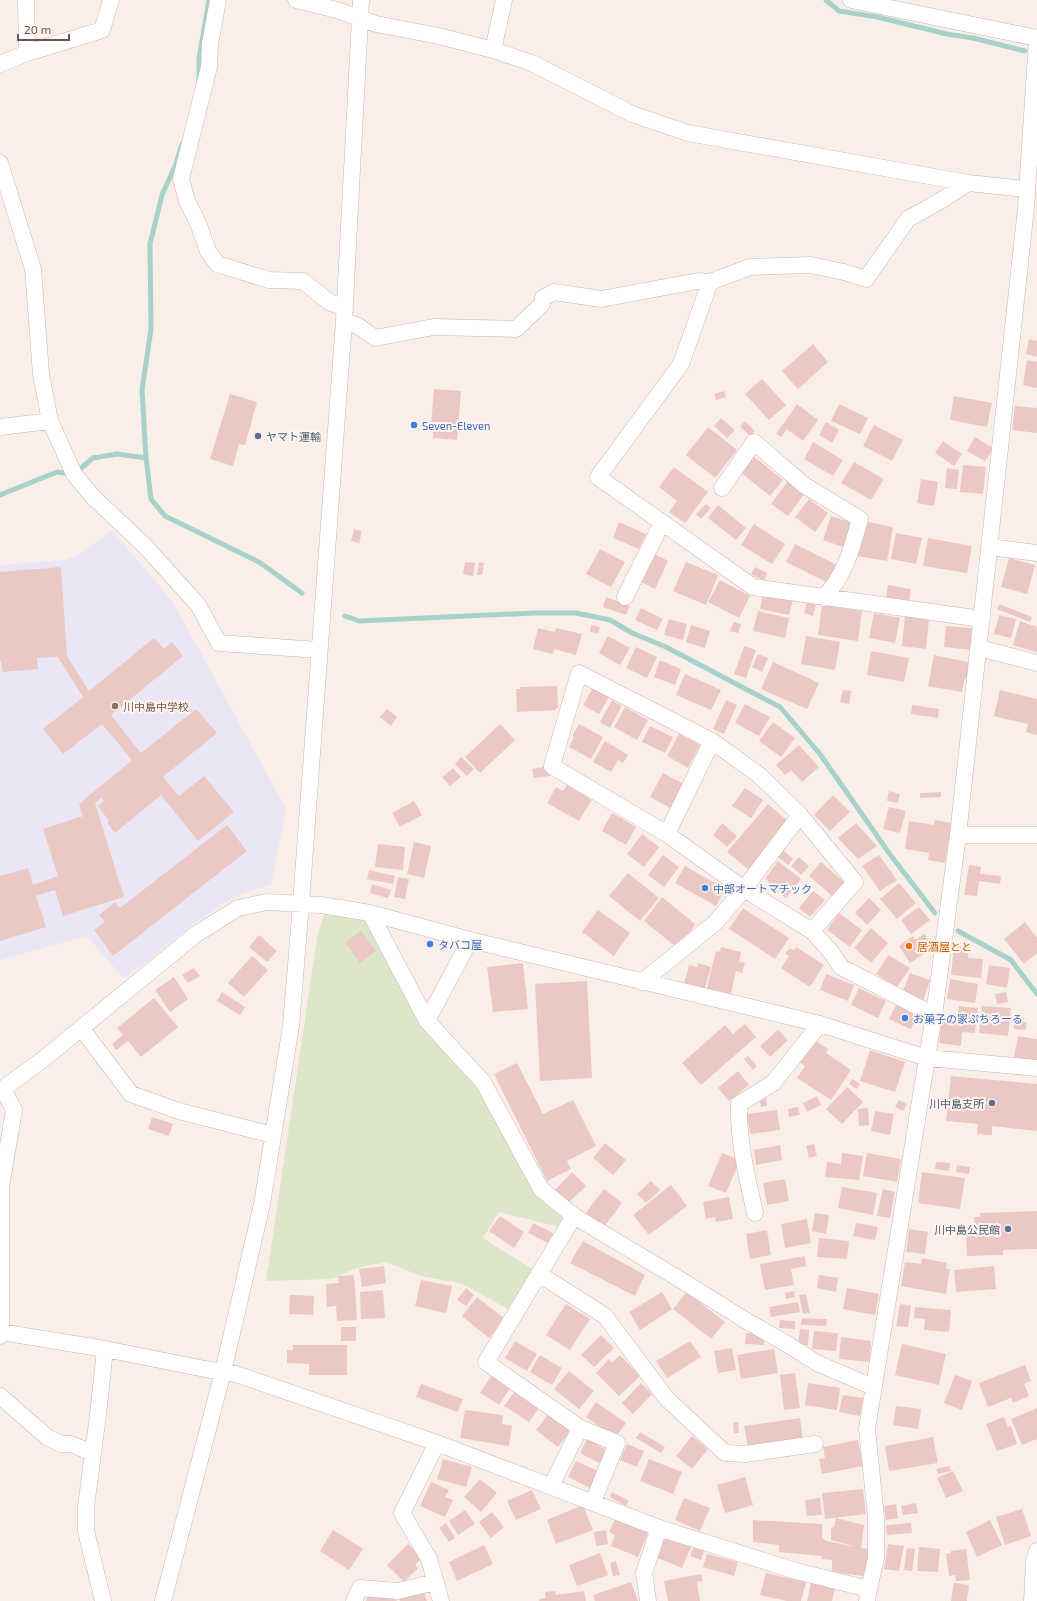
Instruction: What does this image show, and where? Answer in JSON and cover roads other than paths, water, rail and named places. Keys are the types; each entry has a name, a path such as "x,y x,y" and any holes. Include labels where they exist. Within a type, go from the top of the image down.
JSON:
{"street":[{"path":"26,0 27,53"},
{"path":"0,64 27,53 102,30 111,0"},
{"path":"218,0 210,44 209,67 181,179 187,201 198,223 208,251 217,264 269,280 303,281 375,338 434,327 516,329 542,304 542,298 554,292 601,299 698,282 710,282 750,267 811,265 844,272 866,279 908,219 968,183"},
{"path":"296,0 337,10 376,24 439,36 493,50 532,63 632,114 688,133 968,183 1026,189"},
{"path":"163,1601 223,1372 262,1204 291,1026 302,903 319,650 345,314 361,0"},
{"path":"493,50 504,0"},
{"path":"851,0 1037,39 1035,92 1026,189 1032,209 990,547 958,836 934,1015 927,1058 873,1388 867,1429 876,1509 876,1558 868,1595 659,1528 437,1443 236,1374 105,1349 0,1333 1,1186 14,1110 1,1090 46,1057 195,935 238,908 267,902 302,903 370,913 470,940 820,1024 927,1058 1037,1068"},
{"path":"0,163 33,269 41,374 50,421 74,474 93,497 146,547 198,605 219,643 319,650"},
{"path":"710,282 681,364 598,477 752,587 982,619"},
{"path":"0,427 50,421"},
{"path":"722,488 754,442 804,485 860,519 847,564 831,591 823,598"},
{"path":"625,597 662,523"},
{"path":"990,547 1037,553"},
{"path":"979,648 1037,663"},
{"path":"812,931 855,882 800,815 759,775 712,741 579,673 552,766 667,834 744,889 812,931 831,952 841,967 934,1015"},
{"path":"667,834 712,741"},
{"path":"642,982 716,922 744,889 800,815"},
{"path":"958,836 1037,835"},
{"path":"370,913 427,1021 484,1082 541,1189 574,1216 817,1363 873,1388"},
{"path":"427,1021 470,940"},
{"path":"755,1213 745,1168 739,1119 739,1104 774,1083 820,1024"},
{"path":"81,1028 131,1094 179,1111 273,1135"},
{"path":"574,1216 486,1362 580,1428 617,1443 593,1502"},
{"path":"539,1274 605,1316 667,1399 725,1453 746,1454 815,1444"},
{"path":"103,1601 86,1531 86,1507 105,1349"},
{"path":"0,1396 47,1437 61,1444 71,1444 92,1453"},
{"path":"551,1486 580,1428"},
{"path":"437,1443 402,1513 429,1559 441,1601"},
{"path":"648,1601 644,1573 659,1528"},
{"path":"1034,1598 1034,1562 1037,1551"},
{"path":"354,1601 360,1588 398,1591 436,1582"}],"waterway":[{"path":"199,80 199,59 209,0"},
{"path":"826,0 839,11 877,17 1025,51"},
{"path":"146,458 142,390 151,329 150,244 162,195 176,164 182,144"},
{"path":"0,495 57,472 74,474 93,458 117,454 146,458 151,499 165,516 259,562 302,593"},
{"path":"345,616 359,621 534,613 576,613 610,620 632,633 666,647 780,707 820,754 889,853 935,913"},
{"path":"958,931 1011,960 1037,994"}],"place":[{"name":"Seven-Eleven","path":"414,425"},
{"name":"ヤマト運輸","path":"258,436"},
{"name":"川中島中学校","path":"115,706"},
{"name":"中部オートマチック","path":"705,888"},
{"name":"タバコ屋","path":"430,944"},
{"name":"居酒屋とと","path":"909,946"},
{"name":"お菓子の家ぷちろーる","path":"905,1018"},
{"name":"川中島支所","path":"992,1103"},
{"name":"川中島公民館","path":"1008,1229"}]}
